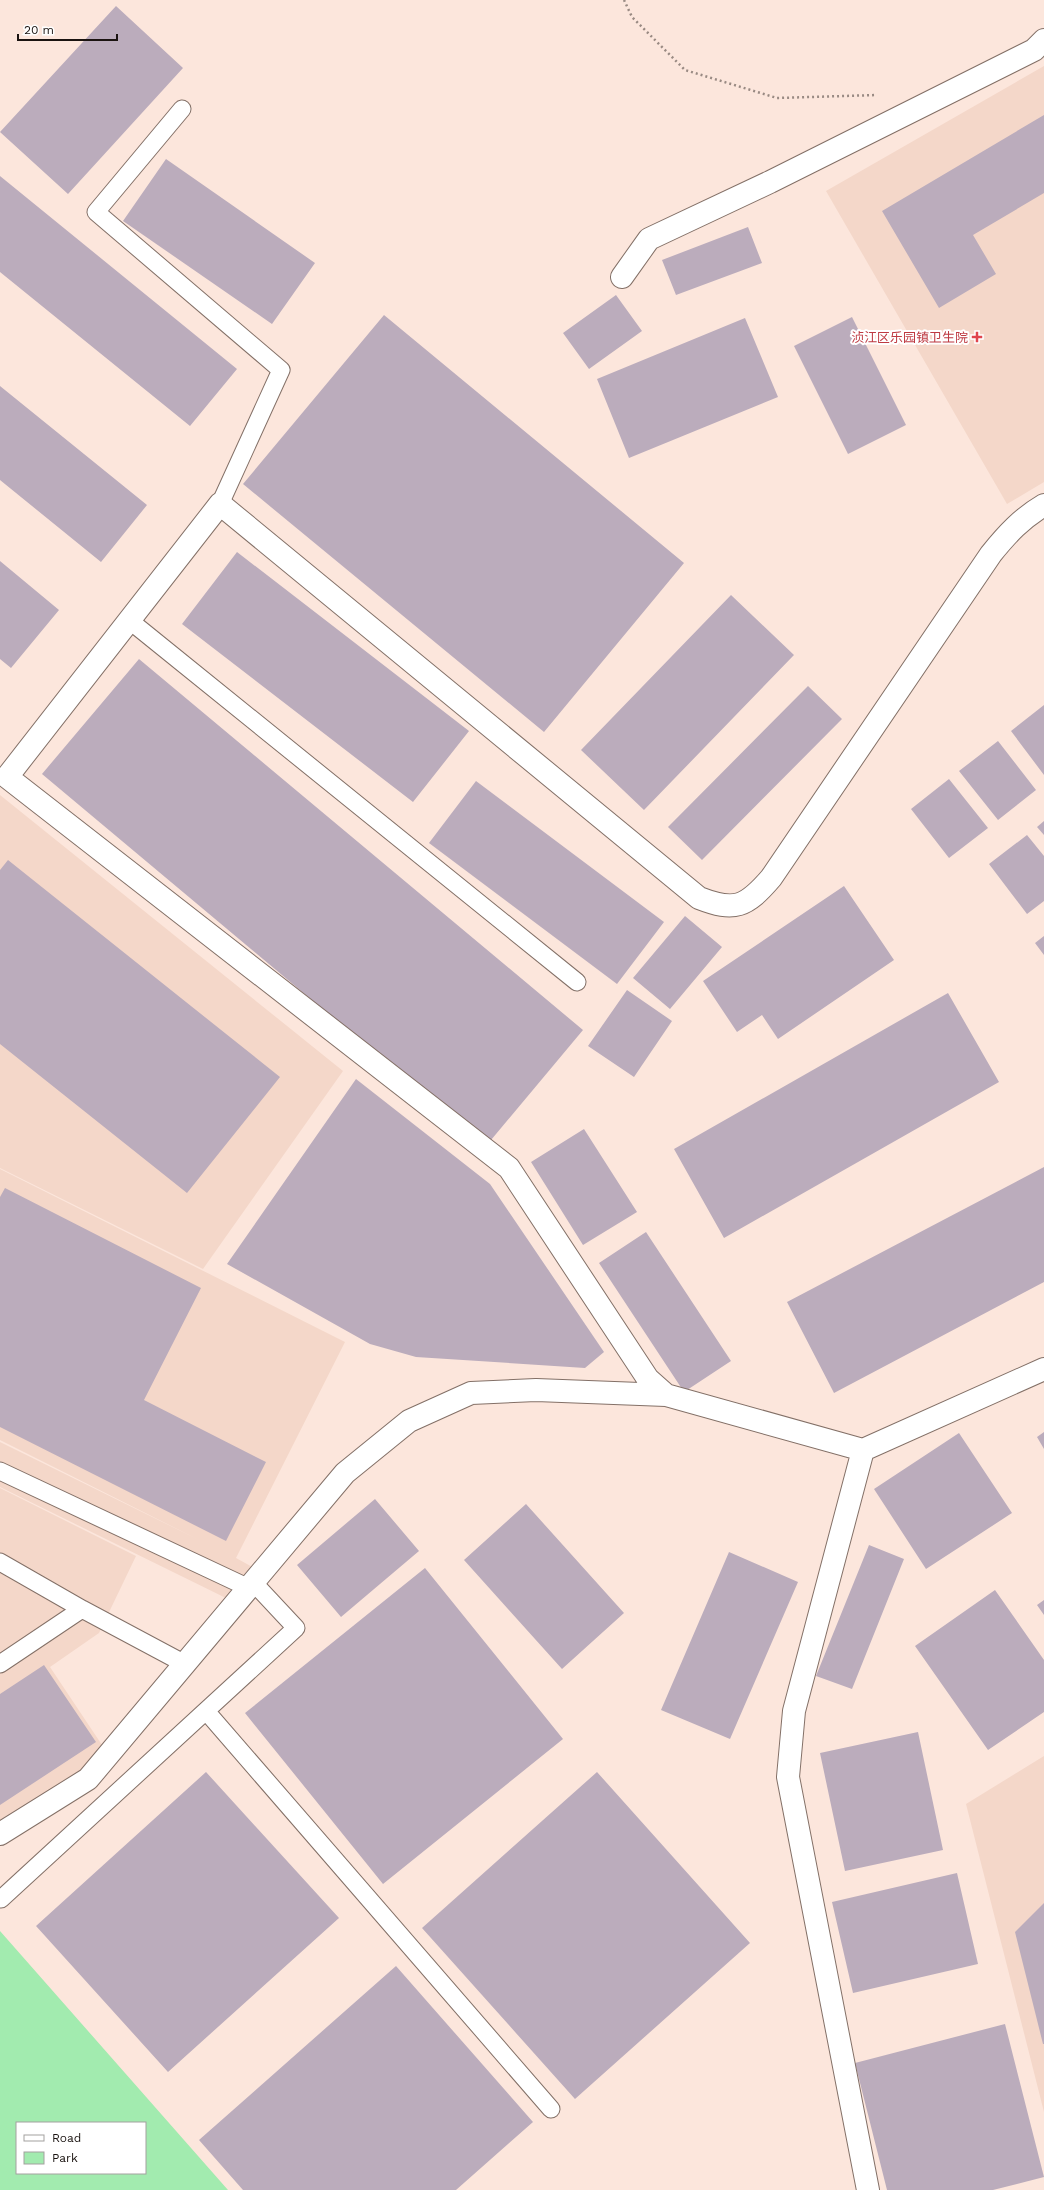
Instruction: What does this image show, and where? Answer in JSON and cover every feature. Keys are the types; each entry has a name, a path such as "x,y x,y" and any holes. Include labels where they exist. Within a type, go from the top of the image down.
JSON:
{"street":[{"path":"622,277 649,239 770,182 1034,50 1044,40"},
{"path":"666,1395 648,1379 509,1168 3,774 129,620 220,504 699,898 719,906 737,905 756,896 772,878 991,554 1012,529 1027,515 1044,505"},
{"path":"0,1834 88,1779 345,1473 409,1421 472,1394 536,1390 666,1395 863,1450 1044,1369"},
{"path":"863,1450 794,1711 788,1777 868,2190"}],"lane":[{"path":"182,109 96,212 281,370 220,504"},
{"path":"129,620 578,982"},
{"path":"0,1471 251,1585 296,1628 1,1899"},
{"path":"0,1562 82,1609 185,1664"},
{"path":"0,1664 82,1609"},
{"path":"206,1711 551,2109"}],"path":[{"path":"624,0 632,17 685,70 777,98 878,95"}],"shaded area":[{"name":"浈江区乐园镇卫生院","path":"1044,66 1044,482 1007,504 826,191"},
{"path":"0,795 343,1071 203,1269 0,1168"},
{"path":"0,1169 345,1342 236,1558 258,1570 232,1601 0,1487 0,1442 197,1539 0,1440"},
{"path":"0,1488 136,1556 99,1633 50,1667 106,1751 85,1777 0,1830"},
{"path":"1044,1756 1044,2112 966,1804"}],"green space":[{"path":"0,1931 228,2190 0,2190"}],"building":[{"path":"116,6 183,68 68,194 0,132"},
{"path":"1044,115 1044,193 973,235 996,274 939,308 882,211"},
{"path":"166,159 315,263 272,324 123,221"},
{"path":"0,176 237,369 190,426 0,272"},
{"path":"748,227 762,263 676,295 662,260"},
{"path":"616,295 642,331 589,369 563,333"},
{"path":"384,315 684,563 544,732 243,484"},
{"path":"852,317 906,425 848,454 794,346"},
{"path":"745,318 778,397 629,458 597,379"},
{"path":"0,386 147,505 101,562 0,480"},
{"path":"237,552 469,731 413,802 182,624"},
{"path":"0,561 59,610 11,668 0,659"},
{"path":"731,595 794,655 644,810 581,750"},
{"path":"139,659 583,1030 486,1146 42,774"},
{"path":"808,686 842,719 702,860 668,827"},
{"path":"1044,705 1044,775 1011,731"},
{"path":"998,741 1036,790 998,820 959,771"},
{"path":"949,779 988,828 949,858 911,809"},
{"path":"476,781 664,922 617,984 429,843"},
{"path":"1044,821 1044,835 1037,827"},
{"path":"1027,835 1044,856 1044,901 1027,914 989,864"},
{"path":"8,860 280,1077 187,1193 0,1044 0,870"},
{"path":"844,886 894,960 778,1039 762,1015 737,1032 703,981"},
{"path":"685,916 722,947 670,1009 633,978"},
{"path":"1044,936 1044,955 1035,943"},
{"path":"627,990 672,1021 634,1077 588,1046"},
{"path":"948,993 999,1082 724,1238 674,1149"},
{"path":"356,1079 490,1184 604,1352 585,1368 416,1357 370,1344 227,1264"},
{"path":"584,1129 637,1212 583,1245 531,1162"},
{"path":"1044,1167 1044,1282 834,1393 787,1302"},
{"path":"5,1188 201,1288 144,1400 266,1462 226,1541 0,1427 0,1197"},
{"path":"646,1232 731,1361 684,1392 599,1263"},
{"path":"1044,1432 1044,1449 1037,1437"},
{"path":"959,1433 1012,1513 926,1569 874,1489"},
{"path":"375,1499 419,1551 341,1617 297,1565"},
{"path":"526,1504 624,1613 562,1669 464,1560"},
{"path":"869,1545 904,1559 852,1689 816,1676"},
{"path":"729,1552 798,1582 730,1739 661,1710"},
{"path":"425,1568 563,1739 383,1884 245,1713"},
{"path":"995,1590 1044,1660 1044,1712 988,1750 915,1646"},
{"path":"1044,1600 1044,1615 1037,1605"},
{"path":"44,1665 96,1742 0,1805 0,1694"},
{"path":"918,1732 943,1850 845,1871 820,1753"},
{"path":"206,1772 339,1918 168,2072 36,1926"},
{"path":"597,1772 750,1943 575,2099 422,1928"},
{"path":"957,1873 978,1964 853,1993 832,1902"},
{"path":"1044,1903 1044,2044 1043,2044 1015,1932"},
{"path":"396,1966 533,2122 456,2190 243,2190 199,2140"},
{"path":"1005,2024 1044,2177 993,2190 887,2190 855,2063"}],"place":[{"name":"浈江区乐园镇卫生院","path":"977,337"}]}
